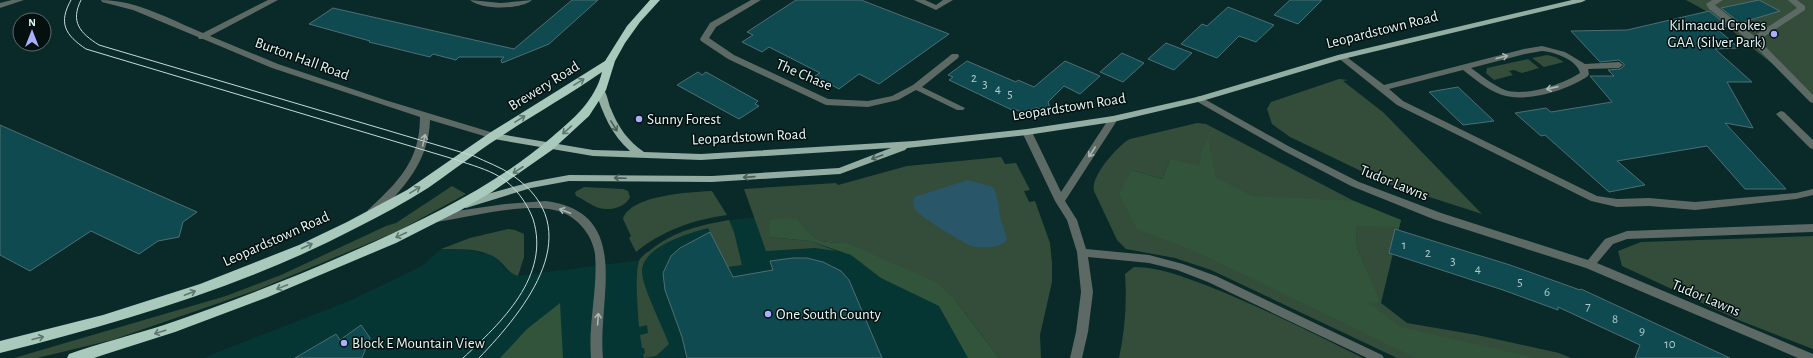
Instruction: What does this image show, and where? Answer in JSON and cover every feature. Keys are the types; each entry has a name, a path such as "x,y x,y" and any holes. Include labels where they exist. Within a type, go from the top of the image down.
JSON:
{"highway":[{"name":"Brewery Road","path":"549,147 585,113 600,90 610,62 631,27 655,0"},
{"name":"Brewery Road","path":"494,136 610,62"},
{"name":"Leopardstown Road","path":"0,347 86,325 176,298 259,268 369,216 438,176 494,136"},
{"path":"74,358 192,321 271,291 343,261 461,205 521,169 549,147"}],"main road":[{"name":"Leopardstown Road","path":"494,136 549,147 593,153 701,157 914,144 1027,132 1113,119 1199,99 1341,57 1582,0"},
{"path":"600,90 608,115 624,142 644,156"},
{"path":"461,205 531,185 568,178 712,179 840,171 914,144"}],"street":[{"path":"0,5 4,0"},
{"path":"0,5 10,0"},
{"path":"0,5 20,0"},
{"name":"Burton Hall Road","path":"105,0 136,8 202,37 275,66 494,136"},
{"path":"131,0 136,8"},
{"path":"202,37 274,0"},
{"path":"474,0 484,4 504,6 528,0"},
{"name":"The Chase","path":"757,0 713,25 704,39 731,57 826,102 868,104 895,98 916,87 955,56"},
{"path":"918,0 936,8 949,0"},
{"path":"1719,0 1712,2 1710,4 1712,7 1754,40 1813,100"},
{"path":"1754,40 1802,8 1797,1"},
{"path":"1382,88 1464,67 1543,49 1552,50 1568,56 1583,67 1585,74 1572,81 1524,94 1514,95 1497,89 1464,67"},
{"path":"1341,57 1400,103 1595,199 1606,201 1661,202 1695,206 1796,196 1813,192"},
{"path":"1583,67 1619,65"},
{"path":"916,87 960,108"},
{"name":"Tudor Lawns","path":"1199,99 1288,150 1375,192 1437,216 1590,265 1810,358"},
{"path":"1781,114 1813,146"},
{"path":"369,216 409,175 425,139 425,115"},
{"path":"1060,201 1113,119"},
{"path":"1027,132 1060,201 1072,220 1082,252 1088,292 1082,332 1076,358"},
{"path":"436,218 546,205 575,214 595,235 600,254 597,358"},
{"path":"1590,265 1607,242 1614,238 1627,235 1813,228"},
{"path":"1082,252 1149,259 1179,267 1212,279 1378,358"}],"shaded area":[{"path":"968,180 993,187 997,197 1001,221 1007,240 1004,243 986,247 972,246 925,218 915,209 913,203 914,197"},
{"path":"782,215 936,282 1000,358 203,358 349,301 422,266 441,249 461,249 489,254 498,259 507,271 518,276 640,260 655,247 675,234 688,229 729,220"}],"green space":[{"name":"Kilmacud Crokes GAA (Silver Park)","path":"1686,0 1813,0 1813,95 1756,51 1715,16"},
{"path":"1547,55 1564,62 1544,67 1532,58"},
{"path":"1528,59 1539,68 1522,73 1514,70 1509,71 1513,75 1494,80 1486,73 1487,68"},
{"path":"1339,79 1348,80 1343,81 1384,113 1482,214 1386,183 1290,137 1272,124 1267,109 1271,102"},
{"path":"1197,123 1206,124 1354,201 1401,220 1381,303 1407,323 1477,335 1559,353 1571,358 1397,358 1211,270 1175,258 1126,249 1117,240 1094,191 1094,185 1100,170 1112,154 1130,139","holes":["1170,159 1265,206 1354,201 1357,247 1380,302 1132,170 1162,179"]},
{"path":"1208,137 1215,177 1252,196 1354,201 1401,220 1399,227 1356,226 1357,247 1381,303 1366,301 1401,327 1536,358 1416,358 1195,251 1137,229 1119,194 1132,170 1162,179 1170,159 1200,166 1201,153"},
{"path":"1001,157 1005,164 1016,163 1030,190 1024,191 1029,202 1035,201 1050,243 1052,282 1040,335 1041,358 999,358 956,301 844,242 828,242 817,239 807,232 797,220 769,237 810,241 836,251 815,248 766,251 744,189 836,183 838,185 907,166"},
{"path":"452,186 466,194 398,231 257,290 112,340 37,358 14,358 226,296 281,275 386,226 396,223"},
{"path":"584,187 623,189 628,191 630,197 628,201 621,206 612,209 603,209 593,206 576,196 575,192"},
{"path":"712,191 727,215 690,223 679,227 646,244 636,252 629,238 631,236 623,219 628,211 637,205 662,196"},
{"path":"785,218 797,219 812,236 817,239 828,242 844,242 936,282 956,301 999,358 968,358 939,306 881,278 851,255 810,241 769,237 770,220"},
{"path":"729,220 734,232 742,265 728,267 708,228 690,233 657,248 649,255 644,263 642,272 645,287 669,344 656,356 644,358 643,354 645,353 644,348 642,348 640,335 648,333 647,325 639,327 637,272 640,259 661,243 679,233 708,224"},
{"path":"508,229 524,234 524,257 518,276 508,270 496,258 484,252 441,249 470,238"},
{"path":"1813,236 1813,349 1741,321 1622,266 1618,251 1641,242"},
{"path":"1134,267 1144,267 1163,271 1208,286 1267,311 1363,358 1119,358 1125,316 1125,274"},
{"path":"560,303 563,358 500,358 527,329"}],"building":[{"path":"572,0 598,0 549,44 502,63 501,60 504,57 459,57 456,60 433,54 430,57 369,42 370,41 309,24 333,8 514,49"},
{"path":"796,0 861,0 949,34 879,84 859,74 839,89 815,76 820,73 769,47 762,52 742,42 753,35 747,32"},
{"path":"1290,0 1322,0 1298,24 1274,15"},
{"path":"1759,0 1780,11 1740,23 1721,8"},
{"path":"1228,7 1274,25 1256,42 1239,36 1217,58 1181,44 1202,24 1207,26"},
{"path":"1709,11 1728,26 1717,29 1739,48 1715,49 1752,82 1727,82 1753,128 1725,123 1786,189 1745,189 1707,146 1617,161 1645,185 1609,192 1545,135 1541,136 1515,113 1546,108 1551,112 1612,102 1590,76 1614,76 1608,70 1620,69 1624,66 1624,64 1619,60 1600,62 1571,31 1627,30"},
{"path":"1166,43 1192,53 1174,70 1148,59"},
{"path":"1122,53 1144,63 1123,82 1100,72"},
{"path":"967,61 1016,82 1018,80 1034,87 1065,61 1100,76 1080,94 1064,86 1048,102 1051,111 1036,108 1024,113 1014,109 1012,110 949,80 953,77 948,75"},
{"path":"698,72 702,75 706,72 758,101 755,104 759,106 739,119 677,85"},
{"path":"1458,87 1494,121 1463,125 1429,92"},
{"path":"0,125 197,212 183,222 179,237 158,241 139,254 91,231 30,271 0,255"},
{"path":"1395,229 1510,265 1580,290 1581,289 1730,358 1635,358 1640,345 1558,307 1558,310 1503,290 1389,253"},
{"name":"One South County","path":"710,232 733,277 773,270 770,261 793,258 807,258 823,262 841,271 849,280 882,358 687,358 682,337 665,290 663,273 671,256 680,248"},
{"name":"Block E Mountain View","path":"361,325 370,338 362,358 295,358 336,334 340,340"}],"tram line":[{"path":"71,0 67,8 64,22 73,39 86,49 479,167 500,177 511,185 524,201 533,219 537,240 535,260 529,279 507,314 463,358"},
{"path":"81,0 76,15 77,21 82,31 92,41 99,45 474,156 512,175 535,196 547,219 549,244 543,268 531,293 515,316 479,358"}],"place":[{"name":"Kilmacud Crokes GAA (Silver Park)","path":"1774,34"},
{"name":"Sunny Forest","path":"639,119"},
{"name":"One South County","path":"768,314"},
{"name":"Block E Mountain View","path":"344,343"}]}
